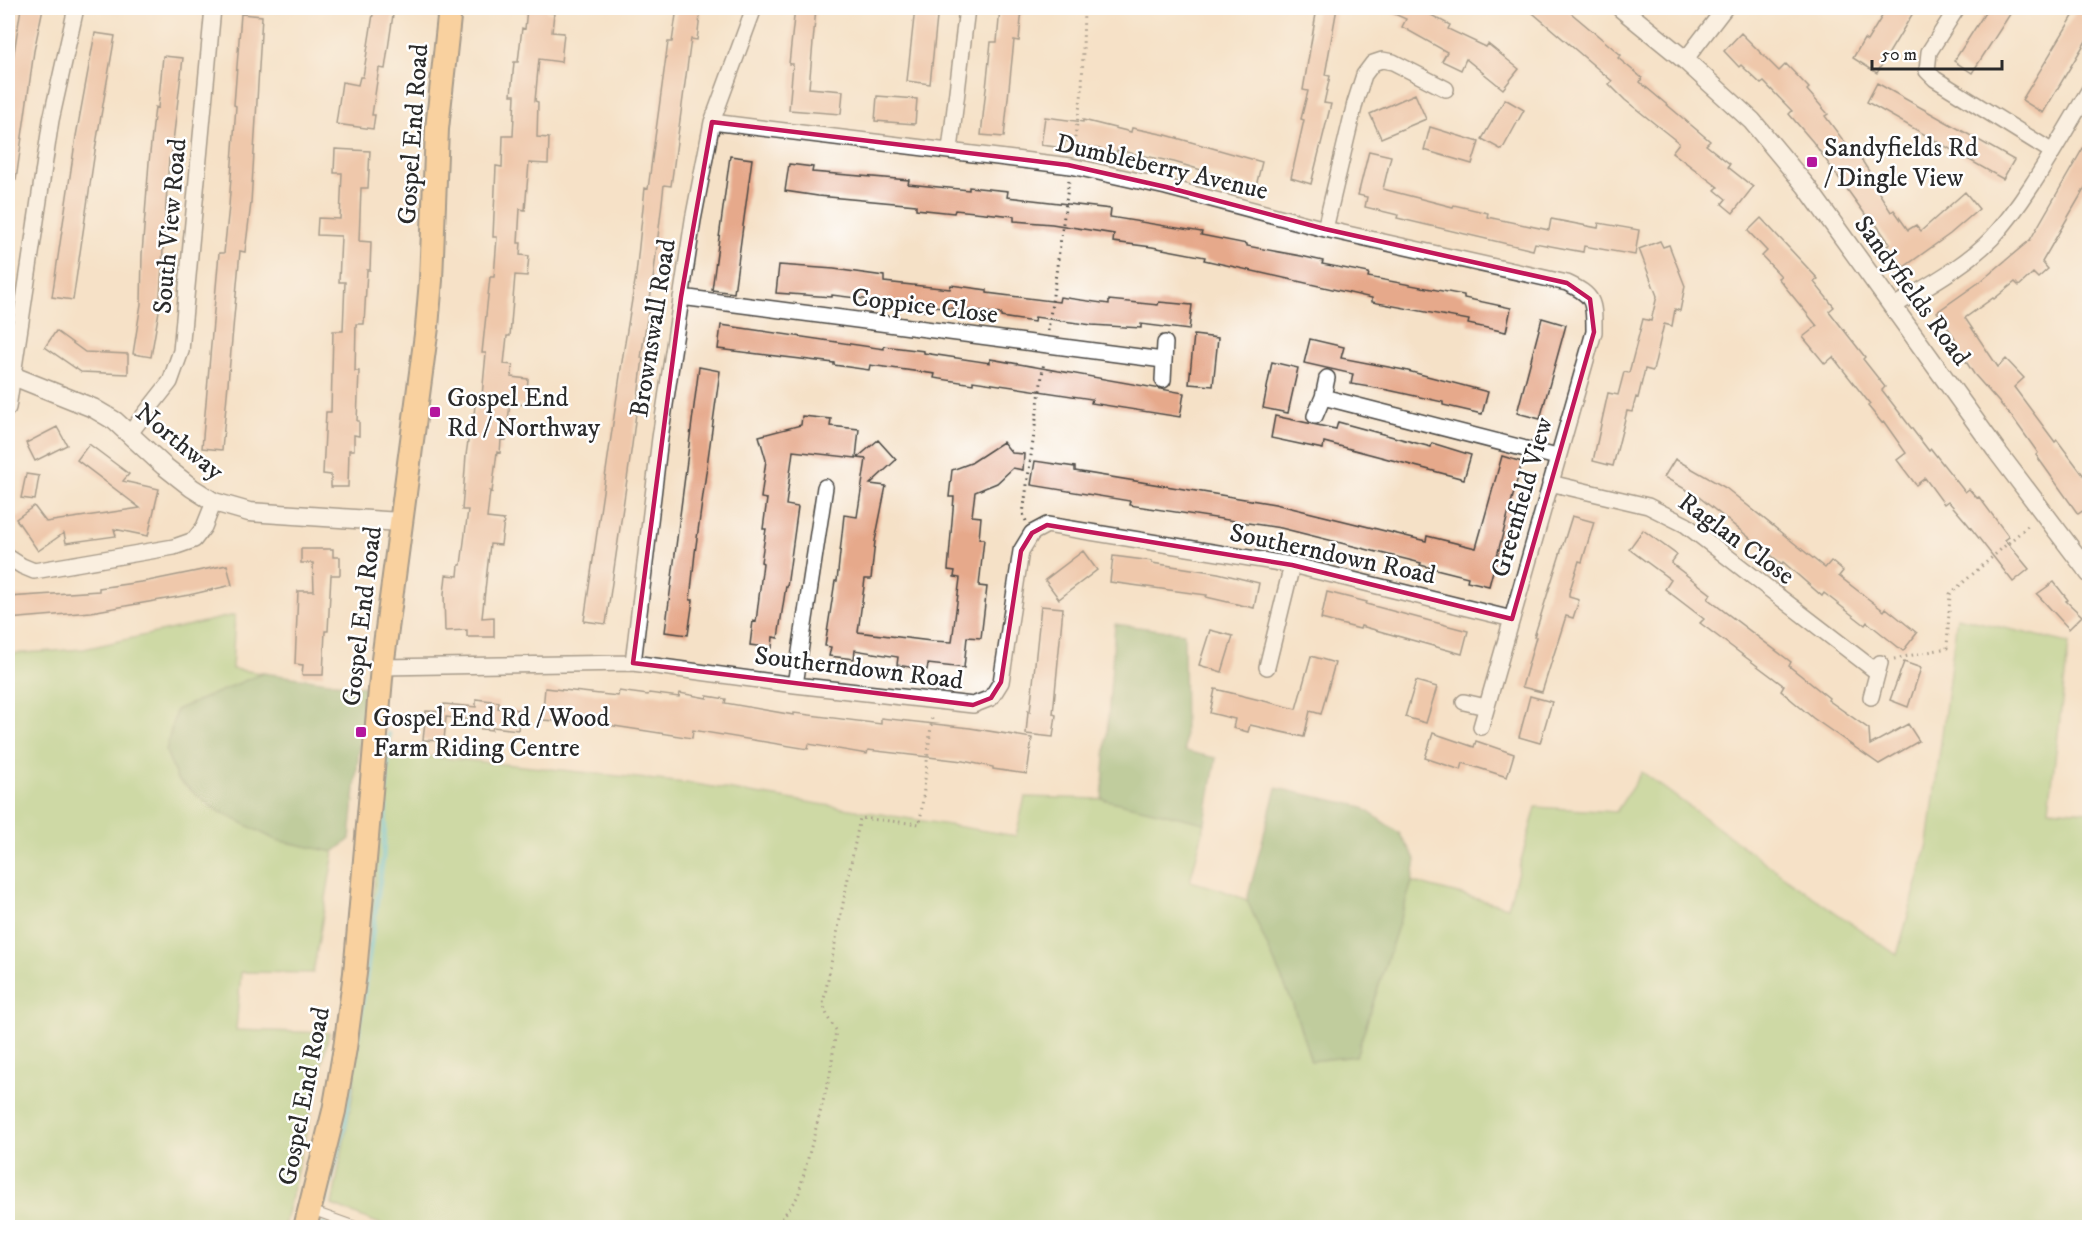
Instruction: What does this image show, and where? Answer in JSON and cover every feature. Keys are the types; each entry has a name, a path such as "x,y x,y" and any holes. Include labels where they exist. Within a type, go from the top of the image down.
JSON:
{"main road":[{"name":"Gospel End Road","path":"307,1218 334,1111 345,1048 354,973 382,667 427,327 437,129 450,8"}],"street":[{"path":"8,408 10,375 51,120 76,8"},
{"name":"South View Road","path":"130,433 170,382 181,351 213,8"},
{"name":"Brownswall Road","path":"633,663 660,438 693,220 712,122 754,8"},
{"path":"951,150 967,8"},
{"name":"Sandyfields Road","path":"1621,8 1685,60 1752,121 1806,186 1996,450 2090,574"},
{"path":"1685,60 1725,8"},
{"path":"1957,8 1929,52 1928,70 1935,79 2051,151"},
{"path":"1325,229 1355,103 1364,75 1373,63 1383,60 1393,62 1446,89"},
{"path":"1894,306 1940,278 1991,238 2023,197 2090,89"},
{"name":"Dumbleberry Avenue","path":"712,122 1071,166 1166,187 1325,229 1567,283 1585,292 1590,299"},
{"name":"Coppice Close","path":"681,297 1163,360"},
{"name":"Greenfield View","path":"1481,727 1594,332 1594,313 1590,299"},
{"path":"1163,380 1165,343"},
{"name":"Northway","path":"10,375 93,408 130,433 164,466 214,502 249,512 400,522"},
{"path":"1316,416 1327,378"},
{"path":"1323,397 1557,456"},
{"name":"Raglan Close","path":"1550,483 1648,506 1686,525 1879,667"},
{"path":"795,685 825,487"},
{"path":"8,557 34,571 174,547 194,540 204,527 214,502"},
{"name":"Southerndown Road","path":"382,667 633,663 795,685 973,705 991,698 1001,682 1021,551 1032,533 1047,525 1292,565 1512,619"},
{"path":"1267,667 1292,565"},
{"path":"1871,698 1879,667"},
{"path":"1464,702 1486,707"}],"lane":[{"path":"307,1218 361,1227"}],"path":[{"path":"1032,533 1023,514 1082,91 1084,8"},
{"path":"1879,667 1947,648 1950,594 2043,513"},
{"path":"775,1227 798,1196 830,1076 836,1030 828,1018 824,1004 860,818 920,824 934,700"}],"highlighted area":[{"path":"712,122 1068,165 1166,187 1325,229 1567,283 1590,299 1594,332 1512,619 1292,565 1047,525 1032,533 1021,551 1001,682 991,698 973,705 633,663 681,297"}],"green space":[{"path":"235,615 232,669 263,673 176,710 166,751 177,779 213,808 276,840 334,852 313,973 241,972 236,1030 329,1033 284,1227 8,1228 8,654 84,649"},
{"path":"1957,617 2069,643 2049,809 2089,812 2089,1227 390,1228 332,1205 353,1094 387,752 695,784 1016,836 1025,797 1102,799 1205,823 1190,881 1247,900 1292,1002 1311,1061 1356,1056 1412,882 1508,907 1536,807 1616,812 1642,772 1789,880 1897,955 1928,844"},
{"path":"1115,624 1184,633 1185,751 1216,758 1205,823 1102,799"},
{"path":"263,673 365,687 350,839 334,852 276,840 213,808 177,779 166,751 176,710"},
{"path":"1276,788 1360,806 1399,833 1416,860 1412,882 1356,1056 1311,1061 1292,1002 1247,900"}],"building":[{"path":"21,8 43,8 34,51 16,180 8,179 8,91"},
{"path":"374,8 394,8 385,69 379,68 372,115 375,115 373,129 336,124 342,82 358,85 360,77 363,77"},
{"path":"527,8 547,8 547,12 554,13 552,32 564,33 561,62 539,59 535,101 538,102 537,137 549,138 548,164 529,163 525,210 520,209 518,243 521,243 520,255 529,256 527,276 515,275 510,336 507,336 504,364 513,365 511,377 528,379 526,405 510,403 506,440 501,440 500,453 497,452 492,492 490,491 487,518 504,520 501,545 490,544 482,618 494,617 494,637 467,637 467,630 445,631 444,594 446,575 458,576 459,565 461,565 468,510 462,510 466,455 476,395 482,396 486,353 482,353 490,277 494,277 497,237 493,237 496,166 502,167 503,136 513,136 515,95 511,95 514,62 518,62"},
{"path":"677,8 701,8 697,40 691,39 671,186 664,185 632,445 606,624 584,621 636,275 645,188 648,189 668,42 672,42"},
{"path":"795,8 816,8 809,88 843,91 841,114 789,110 793,64 789,64"},
{"path":"915,8 938,8 930,84 907,81"},
{"path":"1000,8 1022,8 1019,41 1014,40 1004,137 981,135 991,42 997,42"},
{"path":"1317,8 1337,8 1325,75 1330,76 1324,103 1331,104 1311,184 1291,178 1304,120 1301,119 1308,91 1303,90"},
{"path":"1381,8 1418,8 1450,25 1448,29 1486,47 1488,44 1519,69 1503,89 1466,59 1461,70 1442,61 1447,52 1402,27 1406,19"},
{"path":"1527,8 1565,8 1621,55 1618,58 1642,78 1640,82 1710,141 1706,145 1730,164 1728,167 1753,187 1733,213 1722,204 1726,199 1715,190 1718,187 1672,152 1679,143 1625,100 1609,84 1612,81"},
{"path":"1887,8 1916,8 1877,73 1853,58 1864,39 1867,41"},
{"path":"1988,8 2014,8 1972,73 1954,61"},
{"path":"2078,8 2089,8 2089,36 2043,113 2022,100"},
{"path":"241,14 262,16 251,203 245,252 240,251 222,450 202,448 219,253 224,253 229,206"},
{"path":"95,33 115,36 73,300 52,297 76,136"},
{"path":"1741,33 1779,71 1786,64 1809,88 1807,90 1828,114 1825,116 1854,155 1857,153 1861,159 1891,212 1894,210 1908,230 1916,225 1921,231 1965,192 1979,209 1950,234 1904,267 1887,246 1890,244 1873,220 1870,221 1813,142 1789,114 1792,111 1764,82 1761,84 1741,65 1739,67 1724,51"},
{"path":"163,56 183,58 171,158 169,158 159,311 151,357 133,354 141,304 142,254 149,162 155,107 158,108"},
{"path":"1877,83 2014,160 2003,179 1867,102"},
{"path":"1415,94 1426,119 1381,138 1370,114"},
{"path":"877,96 917,99 915,124 875,121"},
{"path":"1505,99 1524,110 1502,150 1482,139"},
{"path":"1045,117 1083,122 1083,120 1131,132 1132,128 1166,135 1262,162 1256,186 1174,162 1117,150 1116,153 1065,141 1064,148 1041,145"},
{"path":"1430,127 1479,142 1472,164 1424,150"},
{"path":"2090,136 2090,179 2042,262 2048,269 2038,278 2033,273 2019,286 2015,282 1965,318 1998,367 2006,359 2024,378 2014,387 2090,484 2090,506 2078,514 2013,418 1974,374 1952,340 1955,338 1937,312 1981,281 2030,240"},
{"path":"335,149 370,151 368,188 361,188 359,241 371,242 370,270 367,270 364,324 356,324 355,371 359,371 357,421 359,421 359,436 354,435 354,450 349,450 348,487 331,487 331,475 323,474 326,412 331,412 333,331 343,331 345,282 339,282 341,236 317,235 318,218 340,219 342,173 334,173"},
{"path":"1369,151 1391,156 1383,189 1453,207 1454,205 1488,213 1487,217 1549,230 1551,219 1598,228 1599,223 1639,230 1635,255 1584,246 1583,252 1535,243 1533,250 1397,218 1398,215 1365,207 1367,197 1358,195"},
{"path":"730,156 752,159 734,293 712,290"},
{"path":"789,164 813,167 812,172 909,180 908,184 969,190 969,187 1008,191 1007,197 1111,209 1110,217 1202,232 1201,235 1369,273 1368,277 1464,295 1464,298 1511,308 1506,332 1468,324 1469,320 1372,302 1372,298 1204,260 1205,257 1113,242 1114,234 1052,224 1014,221 1014,216 916,209 916,205 785,191"},
{"path":"1761,218 1818,279 1814,282 1834,307 1829,311 1865,357 1863,359 1885,387 1882,390 1929,451 1931,449 1965,492 1969,489 1977,498 1979,497 2009,537 2005,540 2029,569 2013,582 1967,523 1948,501 1944,504 1925,478 1916,485 1897,460 1906,453 1884,422 1882,423 1868,406 1870,404 1833,357 1825,364 1803,337 1817,326 1778,278 1781,276 1762,256 1767,251 1748,231"},
{"path":"1660,241 1663,247 1669,245 1685,286 1680,311 1675,309 1672,326 1664,324 1653,371 1645,369 1632,412 1627,411 1613,466 1593,461 1608,393 1618,395 1624,372 1629,373 1643,319 1651,321 1657,296 1639,249"},
{"path":"779,265 834,269 884,276 884,282 950,289 951,285 987,290 987,293 1059,302 1060,297 1109,304 1109,300 1158,305 1159,302 1192,305 1189,330 1141,324 1141,328 1092,325 1035,317 1034,322 1001,317 1001,314 934,306 934,312 897,308 897,303 832,295 832,297 776,293"},
{"path":"1542,318 1566,325 1540,419 1517,413"},
{"path":"721,325 884,349 884,346 924,351 924,353 990,363 990,359 1184,393 1180,417 1091,403 1092,399 973,381 973,384 934,378 935,374 870,365 869,370 834,365 834,363 718,349"},
{"path":"56,331 85,352 128,354 128,374 81,372 45,347"},
{"path":"1194,335 1218,338 1213,386 1189,384"},
{"path":"1310,339 1344,347 1341,358 1404,370 1488,392 1482,414 1443,405 1443,402 1351,384 1353,374 1304,363"},
{"path":"1272,362 1298,368 1288,413 1263,408"},
{"path":"699,367 720,371 695,553 690,600 693,600 688,635 665,632"},
{"path":"802,416 831,419 830,426 859,429 856,458 793,451 786,505 798,507 778,638 773,637 772,648 750,645 753,621 756,622 766,529 763,529 767,499 761,498 766,460 759,436 801,425"},
{"path":"1275,416 1336,429 1338,422 1431,447 1432,443 1471,455 1464,479 1324,442 1323,449 1271,438"},
{"path":"57,427 67,445 35,461 26,443"},
{"path":"878,440 896,460 870,484 886,486 875,541 871,579 865,579 858,632 931,641 952,642 960,578 954,577 955,571 948,570 954,497 949,497 952,470 971,463 1003,442 1012,453 1024,454 1023,470 1013,468 997,483 975,492 972,516 981,517 979,539 984,539 979,586 987,587 981,638 967,637 964,668 928,664 927,670 897,665 898,657 855,650 854,659 829,656 831,647 825,646 835,581 837,581 844,515 857,517 866,459 857,458"},
{"path":"89,444 129,474 123,481 159,489 148,536 114,529 116,536 66,543 64,533 38,551 16,519 34,506 46,522 140,508 77,460"},
{"path":"1502,456 1522,462 1489,586 1467,581 1468,577 1420,565 1421,563 1281,528 1129,505 1130,501 1031,485 1035,461 1075,467 1075,471 1275,504 1426,541 1427,536 1476,548"},
{"path":"1675,459 1726,488 1825,568 1831,561 1843,571 1839,576 1884,611 1886,608 1917,633 1903,651 1867,622 1865,625 1824,593 1822,596 1783,562 1782,564 1699,497 1664,477"},
{"path":"26,474 39,476 35,500 21,498"},
{"path":"1572,516 1594,522 1582,562 1579,561 1569,593 1569,597 1579,600 1573,618 1566,616 1542,692 1522,687 1536,637 1534,637"},
{"path":"1643,530 1677,555 1671,563 1711,594 1708,599 1791,662 1789,666 1829,698 1828,700 1869,729 1870,745 1908,724 1919,741 1879,764 1813,718 1781,691 1784,686 1700,623 1704,619 1665,589 1671,580 1629,549"},
{"path":"301,549 333,549 333,557 340,557 340,575 331,575 323,675 302,675 303,665 295,664 298,591 314,591 313,563 301,563"},
{"path":"1083,551 1097,570 1059,599 1045,580"},
{"path":"1113,556 1218,573 1259,583 1254,608 1206,597 1207,595 1110,582"},
{"path":"227,565 232,585 91,612 8,619 8,597 99,591 99,588"},
{"path":"2054,582 2068,600 2066,601 2082,616 2069,629 2037,594"},
{"path":"1327,592 1468,631 1462,654 1361,626 1360,629 1321,619"},
{"path":"1041,606 1063,608 1053,737 1026,734"},
{"path":"1210,630 1233,636 1222,672 1199,665"},
{"path":"1311,656 1335,663 1321,714 1310,711 1304,737 1250,725 1248,732 1233,728 1235,719 1210,713 1215,689 1296,709"},
{"path":"1904,662 1921,668 1908,707 1890,700"},
{"path":"1416,681 1437,687 1426,723 1405,717"},
{"path":"545,688 618,696 619,691 679,697 680,693 726,699 725,703 794,715 794,713 881,724 881,718 1032,738 1027,774 993,769 993,767 963,761 868,750 867,754 809,744 808,749 693,730 692,738 601,724 542,720"},
{"path":"1530,696 1552,702 1540,743 1519,737"},
{"path":"476,699 499,702 498,708 520,710 518,730 493,727 492,730 473,728 474,720 446,717 444,741 423,740 426,711 444,712 444,704 476,707"},
{"path":"1433,733 1474,747 1476,741 1514,754 1507,777 1463,763 1461,770 1425,758"}],"waterway":[{"path":"386,790 389,734"},
{"path":"325,1202 345,1125 383,858 386,805"}],"place":[{"name":"Sandyfields Rd / Dingle View","path":"1812,162"},
{"name":"Gospel End Rd / Northway","path":"435,412"},
{"name":"Gospel End Rd / Wood Farm Riding Centre","path":"361,732"}]}
